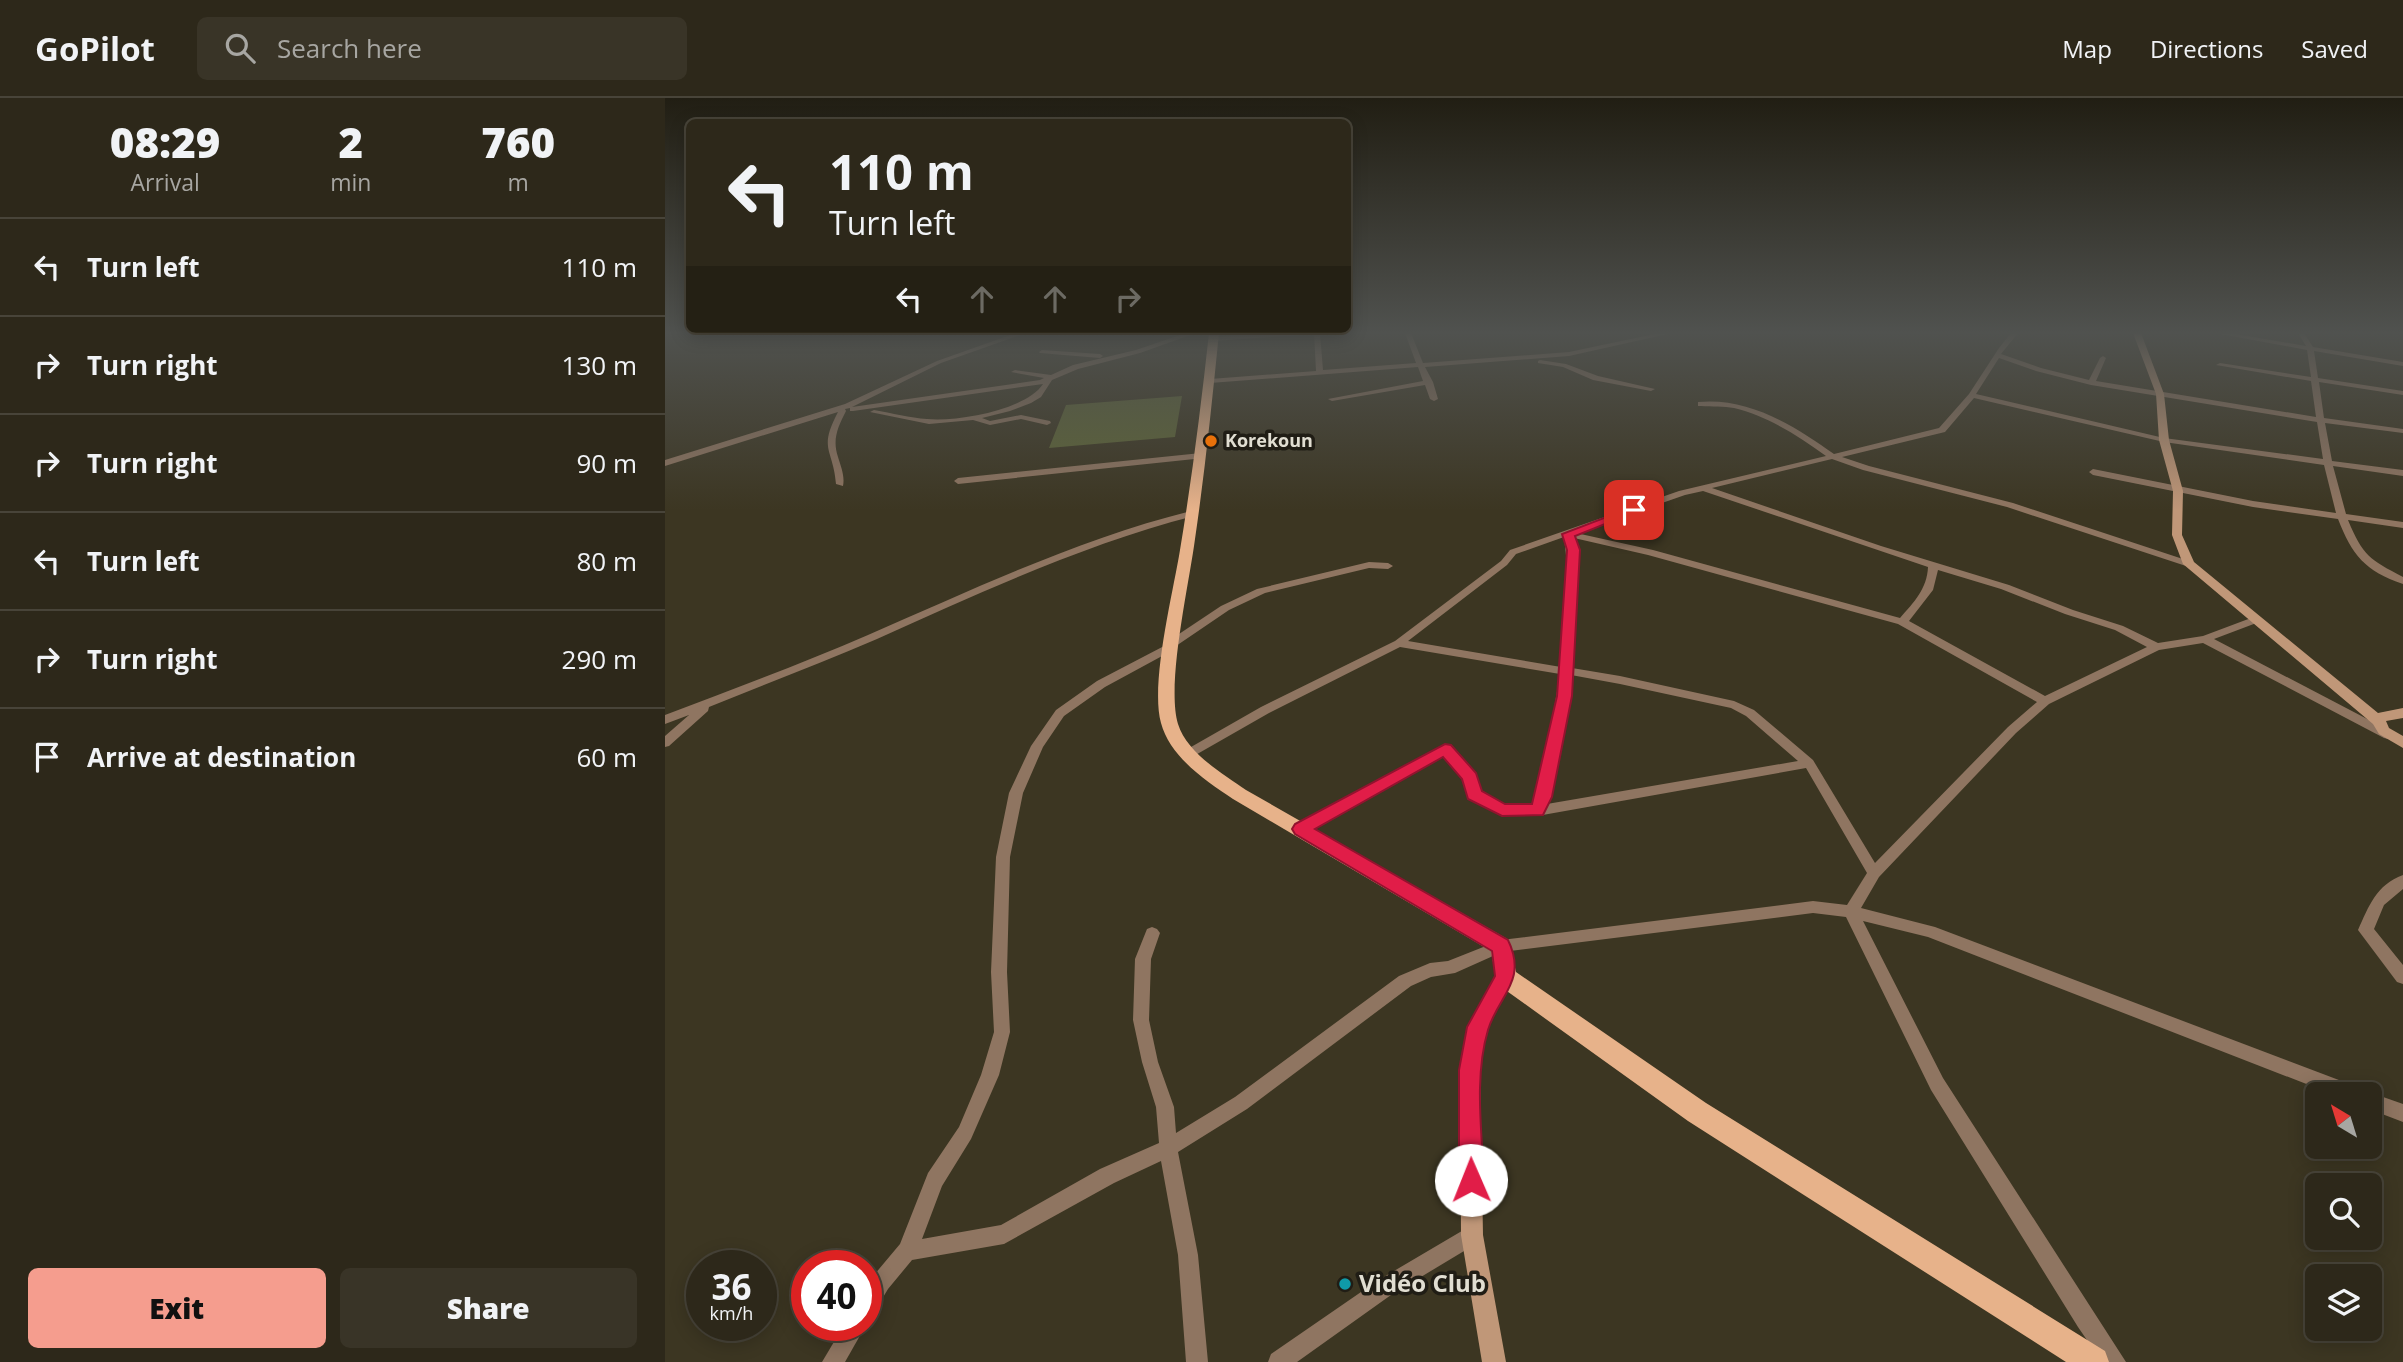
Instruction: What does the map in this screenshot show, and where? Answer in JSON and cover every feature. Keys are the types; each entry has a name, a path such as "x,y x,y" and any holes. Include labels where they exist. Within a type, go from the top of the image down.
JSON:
{"main road":[{"path":"1209,392 1166,684 1167,715 1173,734 1188,754 1248,802 1301,829 1501,946 1505,977 1478,1027 1470,1070 1472,1235 1494,1362"},
{"path":"2160,394 2164,440 2178,491 2177,535 2189,564 2379,721 2397,740"},
{"path":"2342,691 2399,713"},
{"path":"2379,721 2383,715 2399,713"},
{"path":"1505,977 1697,1112 2094,1362"}],"street":[{"path":"665,463 848,406 877,392"},
{"path":"842,411 973,392"},
{"path":"842,411 889,413 929,422 972,418 1031,401 1042,392"},
{"path":"1332,399 1372,392"},
{"path":"1432,392 1434,399"},
{"path":"1188,754 1265,710 1399,643 1504,563 1513,552 1682,494 1942,430 1974,392"},
{"path":"2147,392 2322,421 2403,431"},
{"path":"2317,392 2327,464 2343,517 2364,559 2403,581"},
{"path":"1972,395 2164,440 2210,444 2403,474"},
{"path":"1701,404 1732,405 1755,412 1802,435 1834,457 1865,468 2010,505 2189,564"},
{"path":"840,484 840,471 834,459 831,437 842,411"},
{"path":"972,418 990,423 1021,417 1047,423"},
{"path":"958,481 1201,456"},
{"path":"2094,472 2178,491 2403,525"},
{"path":"1706,489 1933,566 2005,587 2119,628 2156,648"},
{"path":"665,720 870,638 961,597 1140,527 1191,514"},
{"path":"1568,534 1650,552 1902,622 2045,701"},
{"path":"1537,811 1544,797 1551,766 1566,673 1573,550 1568,534"},
{"path":"882,1281 907,1251 935,1180 965,1133 990,1075 1002,1032 999,972 1003,857 1016,793 1037,746 1060,713 1101,684 1171,646 1225,608 1261,591 1369,565 1388,566"},
{"path":"1902,622 1926,595 1934,579 1933,566"},
{"path":"1851,912 1874,873 2012,730 2045,701 2156,648 2205,639 2255,620"},
{"path":"2205,639 2397,740"},
{"path":"1399,643 1620,680 1734,705 1750,713 1809,763 1874,873"},
{"path":"665,743 709,703"},
{"path":"1301,829 1445,749 1471,777 1474,794 1502,810 1537,811 1809,763"},
{"path":"2403,881 2378,901 2366,930 2403,977"},
{"path":"907,1251 1004,1234 1107,1176 1168,1148 1241,1103 1405,981 1430,970 1449,968 1501,946 1813,907 1851,912 1930,931 2323,1082"},
{"path":"1851,912 1937,1084 2085,1320 2115,1362"},
{"path":"1152,933 1143,959 1141,1020 1150,1062 1165,1107 1168,1148 1188,1255 1197,1362"},
{"path":"2382,1105 2403,1113"},
{"path":"1279,1362 1384,1288 1472,1235"},
{"path":"833,1362 846,1341"}],"green space":[{"path":"1182,396 1175,437 1049,448 1066,405"}],"place":[{"name":"Korekoun","path":"1211,441"},
{"name":"Vidéo Club","path":"1345,1284"}],"route":[{"path":"1471,1180 1470,1070 1478,1027 1505,977 1501,946 1301,829 1445,749 1471,777 1474,794 1502,810 1537,811 1544,797 1565,696 1573,550 1568,534 1634,510"}]}
